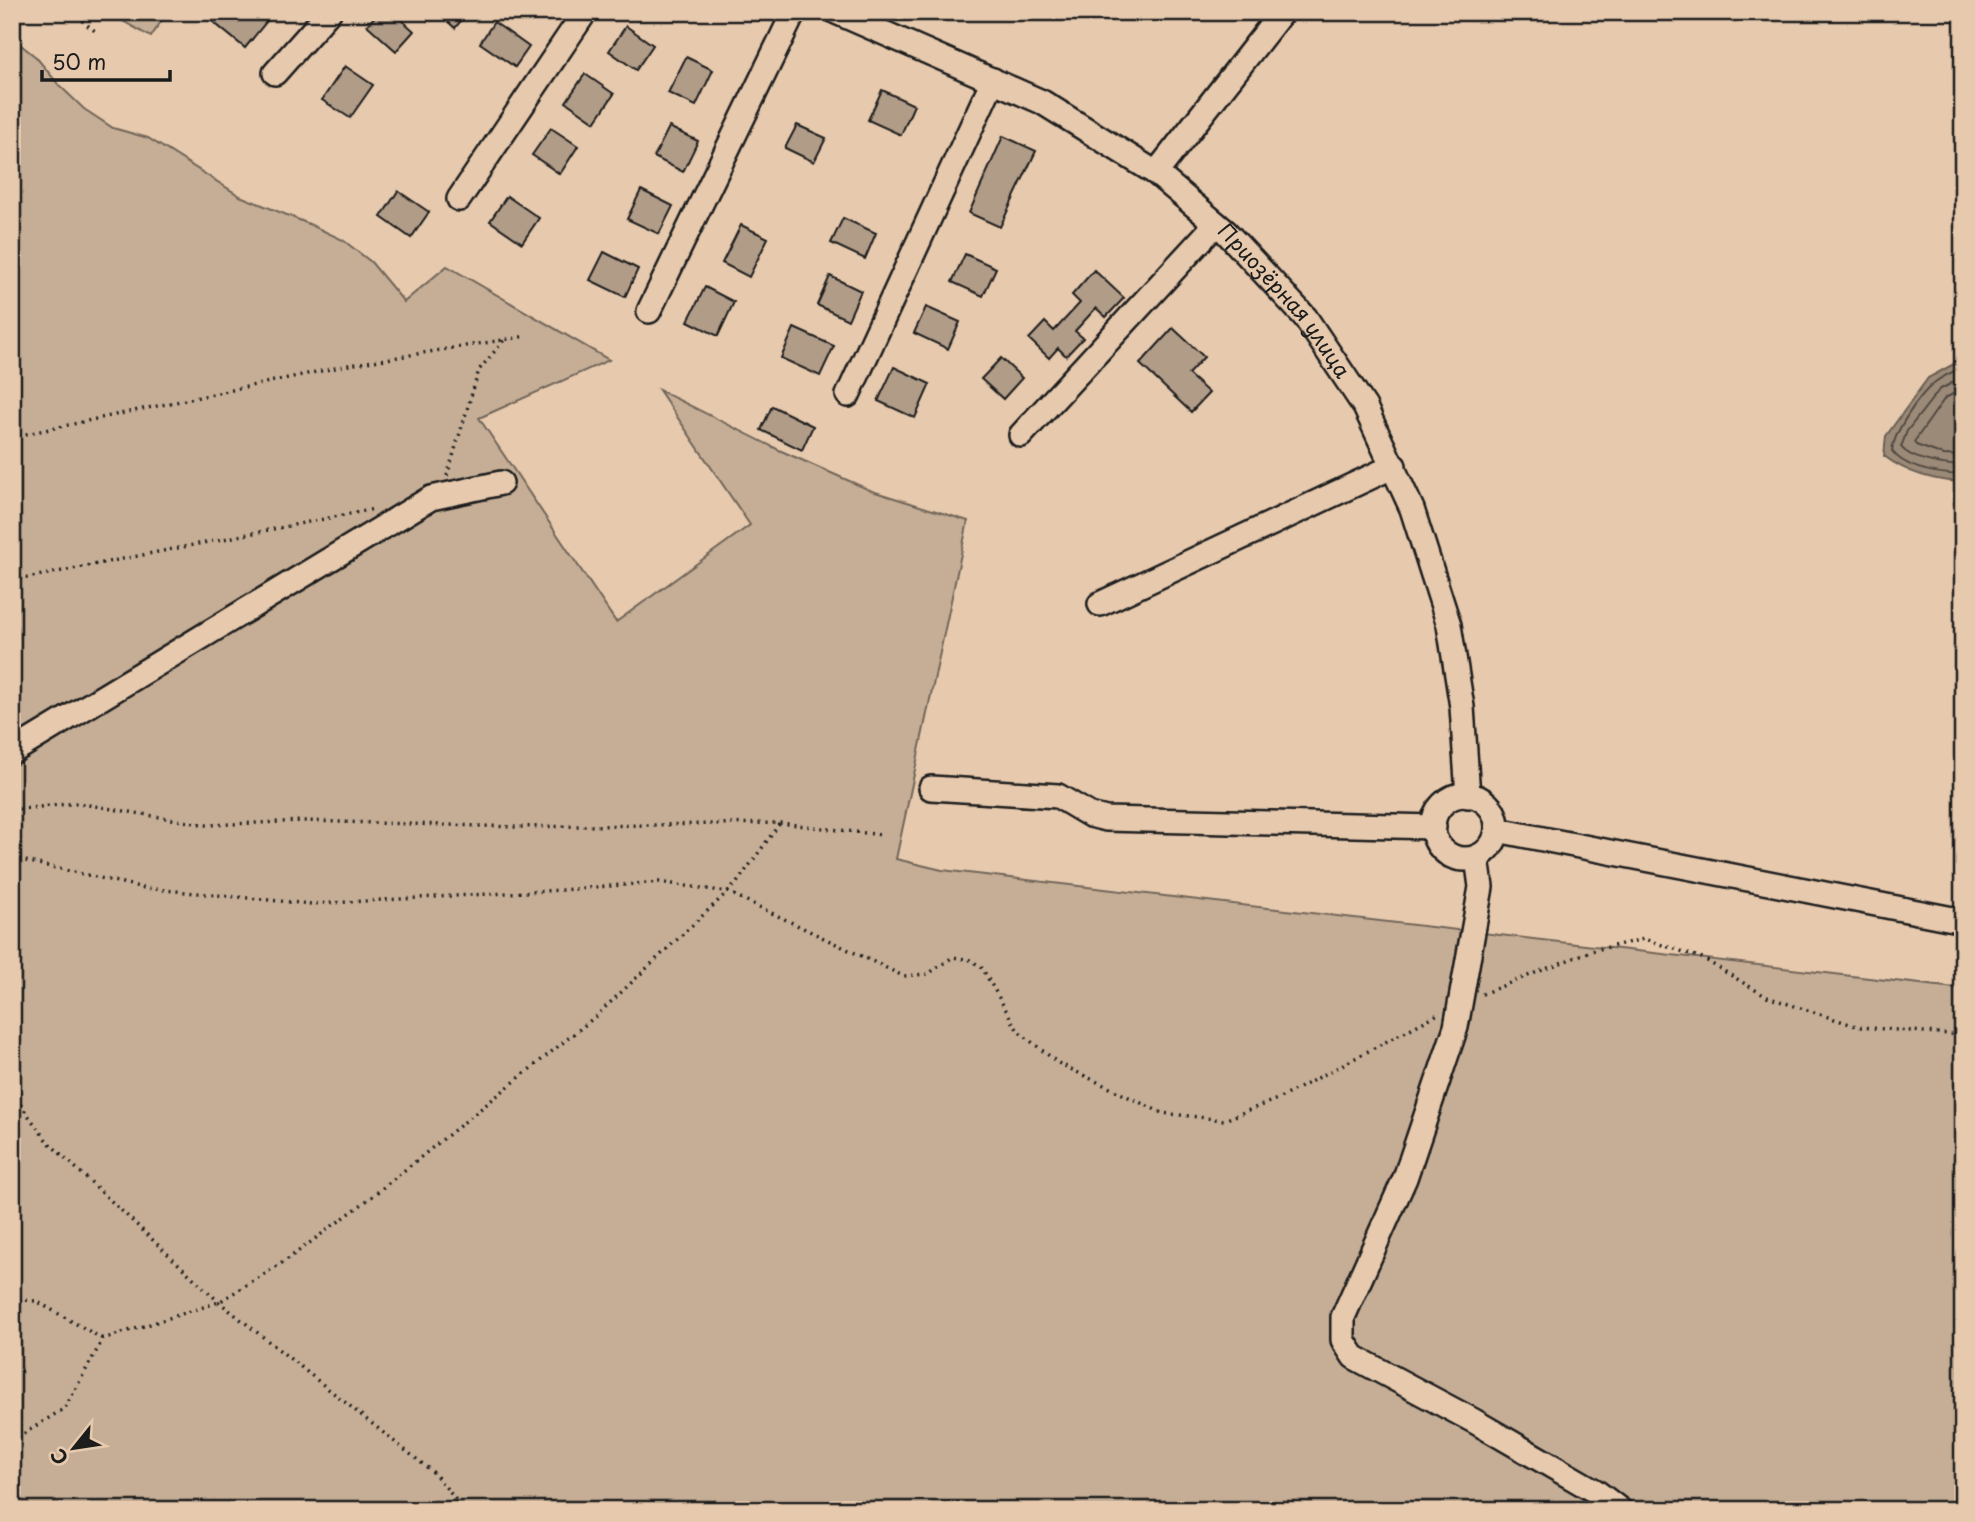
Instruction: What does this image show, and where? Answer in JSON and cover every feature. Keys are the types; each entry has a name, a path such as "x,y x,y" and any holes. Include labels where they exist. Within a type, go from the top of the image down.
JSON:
{"street":[{"path":"275,73 329,12"},
{"path":"459,199 585,12"},
{"path":"649,311 794,12"},
{"name":"Приозёрная улица","path":"836,12 1042,102 1156,173 1216,224 1305,317 1365,407 1412,509 1449,625 1462,708 1468,796"},
{"path":"1156,173 1282,12"},
{"path":"848,395 992,80"},
{"path":"1021,435 1216,224"},
{"path":"1100,604 1394,466"},
{"path":"12,752 431,498 501,483"},
{"path":"930,788 1058,796 1090,815 1106,819 1434,827"},
{"path":"1468,796 1476,797 1489,807 1497,830 1491,846 1477,857 1460,858 1444,851 1435,836 1435,819 1444,804 1451,799 1468,796"},
{"path":"1497,830 1963,921"},
{"path":"1477,857 1481,887 1456,1027 1405,1178 1343,1317 1342,1340 1354,1357 1474,1421 1595,1491 1620,1510"}],"path":[{"path":"71,12 95,31"},
{"path":"12,437 349,365 527,335"},
{"path":"431,498 447,475 479,370 505,339"},
{"path":"12,581 377,508"},
{"path":"12,810 77,803 207,825 305,821 517,827 780,823 882,835"},
{"path":"12,1441 65,1408 103,1339 219,1302 285,1261 434,1149 596,1016 728,892 780,823"},
{"path":"12,858 144,888 311,904 659,882 728,892 903,976 928,974 953,957 971,960 982,968 1017,1031 1058,1063 1162,1113 1224,1121 1280,1098 1461,1002 1591,951 1644,939 1702,958 1767,998 1859,1027 1963,1035"},
{"path":"12,1093 47,1140 219,1302 434,1473 464,1510"},
{"path":"12,1299 36,1301 103,1339"}],"shaded area":[{"path":"107,12 167,12 151,37"},
{"path":"12,38 36,57 58,84 84,109 113,128 148,138 240,196 343,240 371,262 404,302 447,266 609,360 479,418 616,622 750,525 659,390 779,450 872,491 968,521 896,859 942,870 1963,989 1963,1510 12,1510"}],"water":[{"path":"1963,359 1963,482 1921,475 1884,456 1886,436 1928,378"}],"building":[{"path":"219,12 256,12 267,21 245,48 212,21"},
{"path":"379,12 393,12 414,31 396,51 367,25"},
{"path":"437,12 468,12 455,28"},
{"path":"494,22 529,47 515,67 480,43"},
{"path":"626,26 653,45 636,70 609,51"},
{"path":"686,57 713,70 696,106 668,93"},
{"path":"345,66 373,85 350,118 322,100"},
{"path":"585,74 614,94 595,122 566,102"},
{"path":"882,90 914,105 901,135 868,120"},
{"path":"797,125 826,138 814,162 785,148"},
{"path":"669,127 698,141 683,172 654,157"},
{"path":"551,128 578,146 560,174 532,155"},
{"path":"1003,136 1036,151 1000,227 969,213"},
{"path":"641,190 673,206 659,234 627,219"},
{"path":"398,191 429,212 411,238 381,217"},
{"path":"507,196 539,218 522,243 490,221"},
{"path":"843,218 876,233 865,259 831,243"},
{"path":"741,225 768,238 749,277 722,263"},
{"path":"604,252 638,269 625,297 590,280"},
{"path":"965,254 996,268 983,296 952,282"},
{"path":"1094,270 1124,298 1106,317 1096,308 1075,331 1083,338 1066,356 1058,348 1049,358 1029,339 1045,322 1054,331 1080,303 1072,295"},
{"path":"830,276 861,291 848,320 817,305"},
{"path":"705,287 734,302 718,336 688,321"},
{"path":"926,307 960,322 948,349 914,333"},
{"path":"794,328 834,346 820,376 781,358"},
{"path":"1173,328 1204,357 1188,374 1209,393 1191,412 1140,364"},
{"path":"1001,358 1022,378 1003,399 981,379"},
{"path":"894,367 930,384 915,418 878,401"},
{"path":"772,406 813,426 802,450 761,430"}]}
